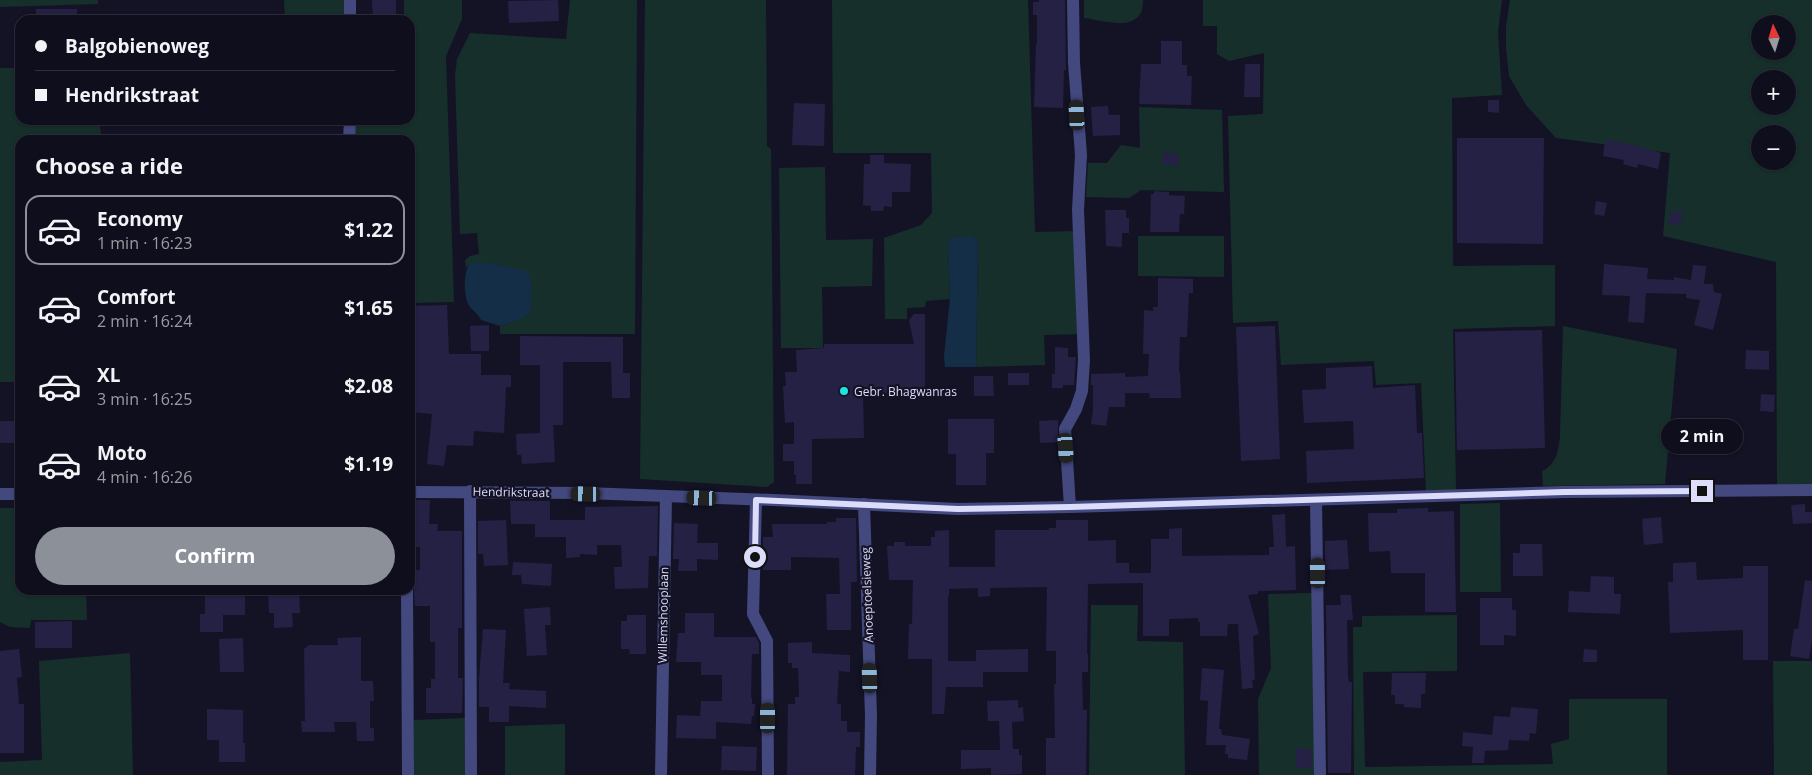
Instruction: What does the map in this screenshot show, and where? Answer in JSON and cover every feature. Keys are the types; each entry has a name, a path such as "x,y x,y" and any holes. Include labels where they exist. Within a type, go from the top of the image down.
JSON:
{"street":[{"path":"350,0 350,15"},
{"path":"1070,507 1065,429 1082,391 1084,360 1078,210 1081,155 1074,63 1074,0"},
{"name":"Hendrikstraat","path":"415,492 470,491 666,496 958,509 1564,492 1812,490"},
{"path":"470,491 470,775"},
{"path":"0,494 15,494"},
{"name":"Willemshooplaan","path":"661,775 666,496"},
{"path":"756,500 753,614 767,641 768,775"},
{"path":"1316,500 1320,775"},
{"name":"Anoeptoelsieweg","path":"864,504 871,716 870,775"},
{"path":"407,595 408,775"}],"green space":[{"path":"0,0 98,0 98,4 0,7"},
{"path":"284,0 347,0 347,15 285,15"},
{"path":"404,0 462,0 462,19 446,56 454,302 415,303 415,135 353,135 353,125 415,125 415,15 404,15"},
{"path":"570,0 637,0 635,334 500,334 500,326 521,319 497,265 470,263 466,268 465,260 470,256 479,254 477,233 460,234 455,76 457,59 470,33 566,39"},
{"path":"645,0 766,0 767,146 771,149 774,482 767,487 640,479"},
{"path":"832,0 1028,0 1035,232 1080,231 1088,334 1044,335 1045,365 976,367 978,243 974,236 948,243 950,299 926,301 925,307 907,308 907,319 885,319 884,238 921,225 932,213 931,153 833,153"},
{"path":"1084,0 1143,0 1142,11 1137,18 1122,23 1084,18"},
{"path":"1203,0 1502,0 1498,32 1502,95 1452,98 1453,266 1555,265 1555,326 1453,329 1456,490 1426,491 1421,383 1376,385 1374,361 1281,365 1278,321 1233,323 1228,116 1263,114 1264,53 1229,61 1217,54 1217,26 1203,26"},
{"path":"1510,0 1812,0 1812,484 1777,485 1776,262 1663,236 1670,153 1556,138 1526,105 1509,76 1506,27"},
{"path":"0,68 15,68 15,125 100,125 101,135 15,135 15,382 0,382"},
{"path":"1139,107 1222,110 1224,192 1141,190 1129,198 1086,197 1088,163 1107,163 1121,145 1140,148"},
{"path":"825,167 826,240 873,239 872,286 822,287 823,348 781,348 779,168"},
{"path":"1138,236 1224,236 1224,277 1138,276"},
{"path":"1563,326 1677,349 1665,484 1543,486 1542,471 1554,461 1560,437"},
{"path":"1500,503 1501,592 1460,592 1460,504"},
{"path":"0,508 15,508 15,595 86,595 87,620 31,620 30,628 10,627 0,622"},
{"path":"1312,593 1315,775 1259,775 1258,699 1271,668 1268,594"},
{"path":"1091,605 1138,605 1137,641 1183,642 1185,775 1089,775"},
{"path":"1457,615 1457,671 1363,672 1365,767 1553,764 1551,744 1569,739 1569,699 1667,699 1667,775 1354,775 1353,627 1362,627 1362,616"},
{"path":"130,653 133,775 0,775 0,762 42,760 39,661"},
{"path":"1773,661 1812,661 1812,775 1774,775"},
{"path":"467,718 467,775 414,775 414,720"},
{"path":"565,724 565,775 505,775 505,726"}],"water":[{"path":"974,236 978,243 976,367 945,367 944,356 950,299 948,243 953,237"},
{"path":"470,263 488,263 524,270 528,273 531,280 532,304 530,313 521,319 500,326 481,320 470,307 466,297 465,279"}],"building":[{"path":"372,0 396,0 396,15 373,15"},
{"path":"558,0 559,21 509,23 508,1"},
{"path":"1039,0 1065,0 1066,70 1064,70 1063,108 1034,107 1037,15 1033,15 1033,2 1039,2"},
{"path":"36,9 77,9 77,15 36,15"},
{"path":"1161,41 1182,41 1182,65 1187,65 1187,76 1192,76 1191,105 1139,104 1141,64 1161,64"},
{"path":"1245,64 1260,64 1260,97 1244,97"},
{"path":"1488,100 1499,100 1499,113 1488,112"},
{"path":"794,103 825,104 824,146 792,145"},
{"path":"1108,106 1109,115 1120,115 1120,135 1093,136 1091,107"},
{"path":"1457,138 1544,138 1543,244 1457,243"},
{"path":"1605,140 1630,144 1661,153 1658,169 1638,164 1637,168 1623,164 1624,160 1603,156"},
{"path":"1163,152 1179,154 1178,166 1162,164"},
{"path":"870,155 884,155 884,163 911,164 910,192 892,192 892,207 884,206 883,211 871,211 871,206 863,205 864,164 870,164"},
{"path":"1154,191 1169,192 1169,195 1185,196 1184,214 1180,214 1179,232 1150,232 1151,194 1154,194"},
{"path":"1596,201 1607,203 1604,216 1594,214"},
{"path":"1105,210 1126,210 1126,218 1129,218 1129,233 1122,233 1122,247 1106,246"},
{"path":"1671,211 1682,212 1681,225 1669,224"},
{"path":"1604,264 1648,268 1647,279 1674,280 1674,277 1691,280 1693,265 1706,266 1704,284 1713,284 1714,292 1722,294 1713,330 1694,325 1700,300 1686,298 1686,294 1646,293 1644,323 1628,322 1630,296 1602,295"},
{"path":"1158,278 1193,279 1193,293 1189,293 1187,337 1180,337 1179,372 1181,398 1150,398 1149,393 1125,393 1125,407 1109,407 1106,426 1091,424 1093,385 1091,385 1091,374 1125,373 1125,377 1148,376 1149,354 1143,354 1144,310 1153,311 1153,307 1158,307"},
{"path":"447,305 449,354 481,354 481,375 511,375 511,387 506,387 504,433 474,431 473,446 447,445 444,466 427,464 432,414 415,412 415,306"},
{"path":"914,314 925,314 925,393 863,393 864,438 812,439 812,484 796,484 794,461 783,461 783,444 794,444 794,422 785,423 783,386 786,386 785,372 797,372 796,350 824,348 824,344 914,344 909,320"},
{"path":"489,325 489,351 471,351 470,326"},
{"path":"1275,326 1280,459 1241,461 1236,327"},
{"path":"1542,330 1545,448 1457,450 1455,332"},
{"path":"520,336 623,337 623,373 630,373 630,398 612,398 611,362 563,362 563,425 553,425 555,462 522,464 521,455 517,455 516,434 540,433 540,365 520,365"},
{"path":"1055,347 1068,348 1068,357 1076,357 1074,385 1052,388 1052,374 1055,374"},
{"path":"1746,350 1769,351 1769,370 1745,369"},
{"path":"1372,366 1373,388 1415,385 1417,433 1422,433 1424,478 1307,483 1306,451 1354,449 1353,421 1304,423 1302,390 1326,389 1326,368"},
{"path":"1008,373 1029,373 1029,385 1008,385"},
{"path":"974,376 993,376 994,396 974,396"},
{"path":"1761,394 1775,395 1774,412 1760,411"},
{"path":"948,419 994,419 994,453 986,453 986,485 956,485 956,454 948,454"},
{"path":"1058,420 1058,442 1040,443 1039,421"},
{"path":"0,421 15,421 15,443 0,443"},
{"path":"415,500 430,500 429,524 438,524 437,531 462,531 462,628 458,628 458,678 463,678 462,713 426,713 426,688 431,688 431,679 435,679 435,642 430,642 430,606 415,606 415,578 416,570 420,570 420,547 415,547"},
{"path":"510,501 550,501 550,520 585,520 585,507 658,506 657,556 649,556 648,588 615,589 614,567 622,567 621,545 597,545 597,555 580,554 580,557 566,558 566,537 535,537 535,524 511,524"},
{"path":"1805,504 1805,512 1812,512 1812,523 1793,524 1791,505"},
{"path":"1428,508 1428,512 1454,511 1456,612 1425,612 1425,573 1391,573 1390,551 1369,552 1368,513 1397,513 1397,509"},
{"path":"1285,514 1286,547 1295,546 1296,590 1258,591 1258,594 1248,595 1259,634 1253,636 1255,680 1252,680 1253,688 1242,689 1238,624 1228,624 1227,636 1200,636 1200,622 1198,622 1198,618 1169,619 1169,636 1143,636 1143,583 1088,584 1088,672 1082,672 1083,710 1087,710 1086,775 1046,775 1046,738 1055,738 1054,684 1056,684 1056,651 1046,651 1047,587 990,588 990,596 978,597 978,588 949,589 948,661 976,661 976,650 1028,649 1028,672 983,672 983,687 946,687 944,714 932,714 932,659 908,659 909,624 912,624 913,580 889,580 887,546 894,546 894,542 905,542 905,546 931,546 931,537 935,537 935,531 949,530 949,567 995,567 995,530 1049,530 1049,528 1056,528 1056,520 1088,520 1088,541 1116,540 1116,563 1129,563 1129,573 1151,573 1151,539 1169,539 1169,529 1182,528 1182,556 1269,555 1269,547 1274,547 1272,515"},
{"path":"1661,517 1663,543 1644,545 1642,519"},
{"path":"836,518 856,518 857,582 851,582 851,630 827,630 826,594 840,594 839,558 791,557 791,570 763,570 763,537 773,537 772,524 827,524 827,522 836,522"},
{"path":"506,520 508,565 484,566 483,554 478,554 478,521"},
{"path":"674,523 698,524 697,543 718,543 718,560 697,559 697,571 678,571 679,559 673,559"},
{"path":"1347,540 1349,569 1325,570 1325,541"},
{"path":"1520,544 1542,544 1543,576 1513,576 1513,553 1520,553"},
{"path":"513,562 552,564 551,586 522,584 521,575 512,575"},
{"path":"1696,562 1697,580 1743,578 1743,566 1768,566 1768,660 1743,660 1743,630 1670,633 1668,582 1673,582 1673,563"},
{"path":"1591,576 1614,577 1614,594 1621,594 1620,614 1568,612 1569,591 1590,592"},
{"path":"1805,580 1812,581 1812,640 1809,659 1790,656 1794,629 1798,629"},
{"path":"205,595 245,595 245,615 223,615 223,632 200,632 200,614 205,614"},
{"path":"268,595 299,595 300,613 292,613 293,627 274,628 274,613 269,613"},
{"path":"1340,595 1351,595 1353,620 1347,620 1348,677 1349,682 1352,682 1351,773 1328,773 1326,605 1341,605"},
{"path":"1480,598 1512,598 1512,610 1516,610 1516,636 1504,635 1504,645 1480,645"},
{"path":"550,607 551,625 545,625 547,655 527,656 524,609"},
{"path":"685,613 714,613 714,637 756,637 759,643 759,654 752,654 751,698 752,704 755,704 751,724 716,722 716,739 676,738 677,715 700,716 701,701 722,701 722,675 701,675 701,662 676,662 678,633 685,633"},
{"path":"627,615 646,615 646,654 630,654 629,649 621,649 621,621 627,621"},
{"path":"72,621 72,648 35,648 35,622"},
{"path":"483,629 506,630 503,683 510,683 509,689 546,691 546,708 509,706 509,722 489,722 489,707 479,707"},
{"path":"361,637 361,681 373,681 374,701 370,701 370,728 374,728 374,741 357,741 356,722 334,722 335,732 302,732 301,721 305,721 304,649 309,645 338,645 337,638"},
{"path":"243,638 244,672 220,672 219,639"},
{"path":"812,642 812,653 850,655 850,672 839,671 837,704 841,704 841,721 847,721 847,732 860,732 860,747 856,747 855,775 787,775 788,704 795,704 795,697 799,697 798,668 792,668 792,663 788,663 788,643"},
{"path":"19,649 22,677 17,678 19,704 24,704 24,753 0,753 0,651"},
{"path":"1584,649 1597,650 1597,662 1583,662"},
{"path":"1202,668 1224,670 1219,729 1221,729 1222,735 1250,739 1247,760 1228,758 1228,754 1225,754 1226,745 1206,745 1208,701 1200,700"},
{"path":"1392,673 1426,673 1425,694 1421,694 1421,708 1404,707 1404,704 1395,704 1395,695 1391,695"},
{"path":"1018,700 1018,708 1023,707 1024,721 1012,722 1013,749 1019,749 1019,755 1022,755 1022,774 991,775 991,768 961,769 961,750 1000,750 999,721 988,721 987,701"},
{"path":"1511,707 1538,709 1536,734 1530,733 1529,741 1509,740 1508,750 1485,751 1484,763 1472,763 1473,747 1462,746 1463,732 1492,735 1494,716 1510,717"},
{"path":"207,709 243,710 245,762 219,762 219,740 207,740"},
{"path":"722,746 757,747 756,771 721,770"},
{"path":"1296,748 1311,749 1312,768 1296,768"}],"place":[{"name":"Gebr. Bhagwanras","path":"844,391"}],"route":[{"path":"755,557 756,500 958,509 1564,492 1702,491"}]}
